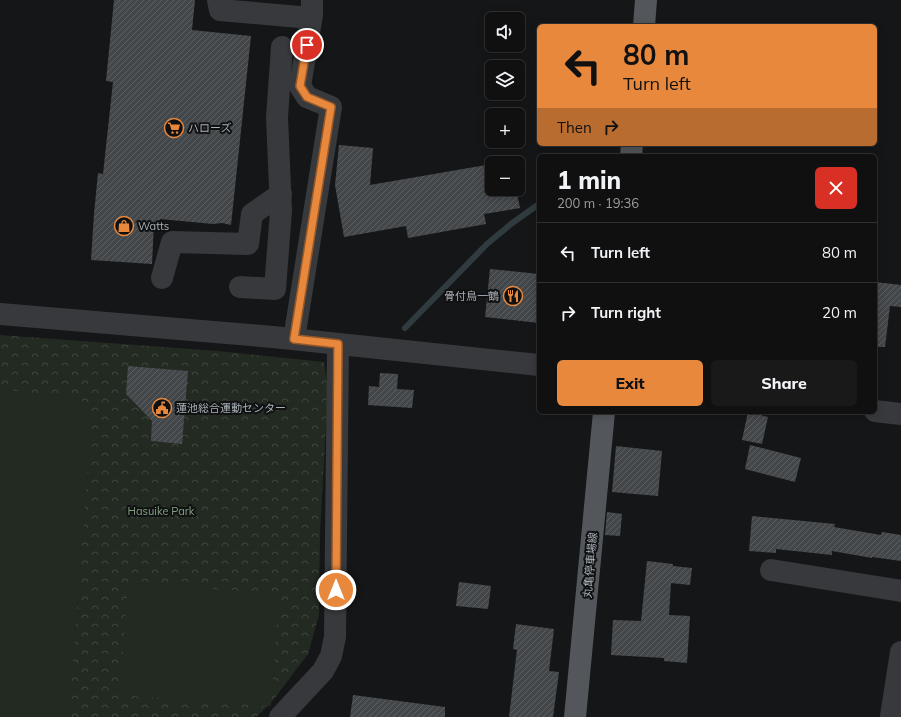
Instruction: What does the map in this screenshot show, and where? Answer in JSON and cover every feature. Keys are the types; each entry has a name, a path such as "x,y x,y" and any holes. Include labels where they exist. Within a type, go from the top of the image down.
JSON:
{"main road":[{"path":"644,24 646,0"},
{"name":"丸亀停車場線","path":"575,717 604,414"}],"street":[{"path":"218,0 220,10 312,9 300,86 307,97 331,107 294,339"},
{"path":"240,286 275,289 281,211 277,117 282,47"},
{"path":"162,278 172,242 248,244 252,214 280,194"},
{"path":"0,314 294,339 537,365"},
{"path":"280,717 324,671 331,656 335,637 338,344"},
{"path":"877,411 901,414"},
{"path":"771,570 825,569 901,591"},
{"path":"892,716 900,663"}],"green space":[{"name":"Hasuike Park","path":"0,335 218,351 324,362 328,389 320,533 319,615 308,654 271,703 256,717 0,717"},
{"path":"0,389 74,398 87,404 92,416 71,687 67,717 0,717"},
{"path":"128,583 279,594 271,706 120,695"}],"building":[{"name":"ハローズ","path":"114,0 195,0 192,30 251,36 231,225 222,223 213,224 160,219 159,225 154,224 152,264 91,260 98,173 103,174 113,82 106,81"},
{"path":"339,145 373,148 370,185 485,165 485,196 517,196 520,208 484,214 486,224 408,238 406,226 344,237 335,185"},
{"name":"骨付鳥一鶴","path":"490,269 537,274 537,323 485,317"},
{"path":"877,282 901,285 901,307 890,306 885,347 877,347"},
{"name":"蓮池総合運動センター","path":"128,366 188,371 182,444 151,441 152,421 126,394"},
{"path":"380,373 398,374 397,389 414,390 412,408 368,405 369,386 379,387"},
{"path":"748,414 756,414 768,417 762,444 742,440"},
{"path":"750,445 801,458 795,482 745,469"},
{"path":"616,446 662,451 658,496 612,492"},
{"path":"607,512 622,514 620,536 605,535"},
{"path":"752,516 835,524 834,527 881,535 882,532 901,535 901,561 832,551 832,555 776,549 776,553 749,551"},
{"path":"647,561 692,568 690,585 671,583 669,615 690,616 687,663 664,661 664,658 611,655 613,620 641,621"},
{"path":"459,582 491,586 488,609 456,606"},
{"path":"516,624 554,629 549,671 559,672 553,717 509,717 517,650 513,649"},
{"path":"353,695 445,707 445,717 350,717"}],"waterway":[{"path":"405,328 487,244 537,205"}],"place":[{"name":"ハローズ","path":"174,128"},
{"name":"Watts","path":"124,226"},
{"name":"骨付鳥一鶴","path":"513,296"},
{"name":"蓮池総合運動センター","path":"162,408"}],"route":[{"path":"307,45 300,86 307,97 331,107 302,298 294,339 338,344 336,590"}]}
